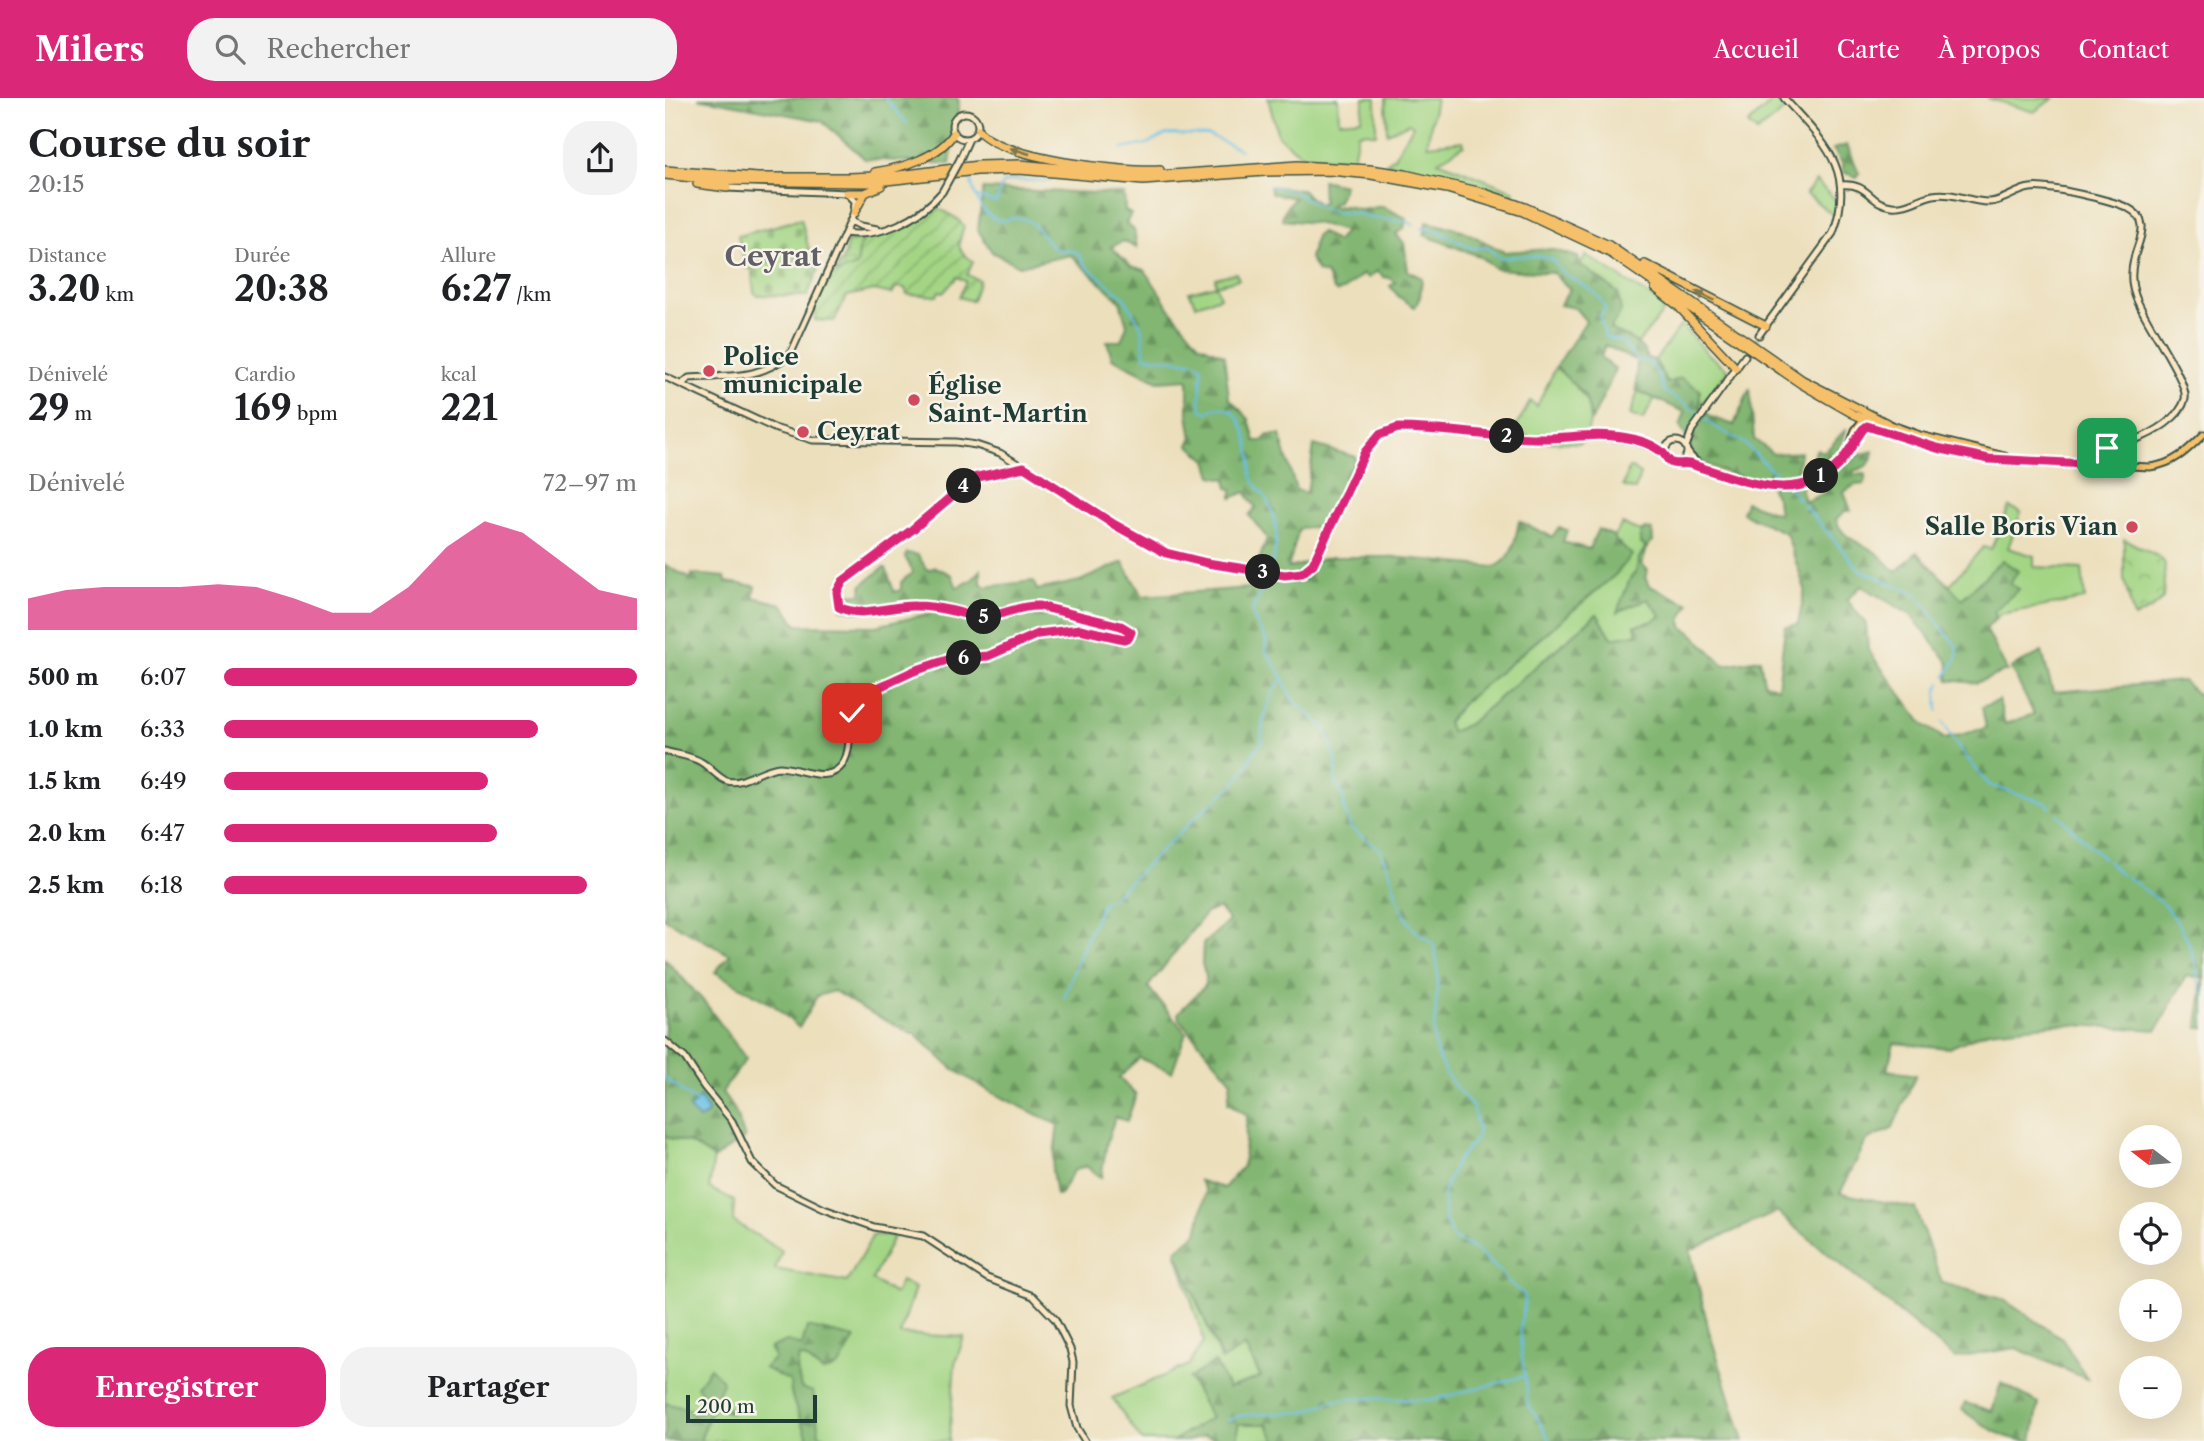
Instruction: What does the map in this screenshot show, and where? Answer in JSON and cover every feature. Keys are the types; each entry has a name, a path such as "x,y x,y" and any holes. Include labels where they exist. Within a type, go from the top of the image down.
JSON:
{"highway":[{"path":"978,131 987,139 1016,151 1104,167 1155,170 1330,166 1416,176 1482,192 1525,207 1766,326"},
{"path":"849,177 897,168 921,158 957,135"},
{"path":"665,170 758,177 849,177 899,175 978,165 1020,164 1143,176 1234,169"},
{"path":"665,177 801,184 868,183 977,171 1019,170 1143,181 1297,171 1371,175 1420,183 1480,198 1609,249 1803,380 1887,423"},
{"path":"665,177 727,188"},
{"path":"847,194 865,193 878,187 911,183 925,178"},
{"path":"852,217 865,193"},
{"path":"1609,249 1678,306 1736,368"},
{"path":"1609,249 1801,384 1863,418 1913,440"}],"main road":[{"path":"1850,449 1853,434 1863,418 1867,417 1983,453 2029,460"},
{"path":"1850,449 1867,426 1989,459 2150,467 2165,465 2185,453 2204,434"}],"street":[{"path":"1759,335 1833,233 1840,215 1841,185 1835,161 1829,150 1784,98"},
{"path":"845,233 866,233 888,228 909,221 928,207 943,192 959,161 969,139 978,131 977,119 971,114 964,113 953,121 959,161"},
{"path":"957,135 969,139"},
{"path":"1841,185 1861,187 1881,204 1896,207 1933,195 1950,194 1979,201 1996,201 2022,189 2041,187 2122,205 2136,214 2143,230 2133,260 2132,287 2137,302 2181,381 2186,396 2180,410 2164,424 2145,436 2107,448 2105,465"},
{"path":"682,384 689,378 720,378 761,372 771,368 791,352 852,217 855,201 847,194 727,188"},
{"path":"852,217 875,229 888,228"},
{"path":"1681,463 1686,456 1692,430 1745,356"},
{"path":"667,379 770,426 813,440 956,442 984,447 1010,458 1159,550 1186,559 1285,575 1302,573 1313,564 1365,452 1375,438 1391,429 1539,438 1614,436 1649,445 1668,445 1692,430"},
{"path":"1676,441 1686,449 1693,460 1707,469"},
{"path":"1649,445 1665,454 1669,461 1707,469 1766,487 1798,485 1834,468 1850,449"},
{"path":"1665,454 1668,445"},
{"path":"1006,472 1010,458"},
{"path":"665,751 700,761 726,781 735,782 770,768 781,767 814,775 828,774 839,768 845,760 852,713 862,695 914,671 950,659 988,656 1038,634 1080,629 1124,639 1129,637 1131,632 1121,626 1039,606 1028,606 989,617 912,606 860,612 849,612 839,607 837,592 843,581 930,515 973,478 1024,467"},
{"path":"665,1041 685,1058 704,1087 733,1121 752,1162 775,1185 790,1194 874,1227 923,1236 987,1278 1033,1296 1055,1319 1070,1349 1073,1362 1071,1406 1077,1428 1085,1441"}],"green space":[{"path":"698,98 958,98 959,104 950,164 865,159 822,121"},
{"path":"1268,98 1338,98 1339,121 1361,119 1364,98 1376,98 1376,134 1358,133 1353,159 1304,157 1278,136"},
{"path":"1386,98 1436,98 1427,145 1463,141 1464,145 1438,161 1514,191 1513,195 1468,181 1386,163 1394,157 1413,126 1409,123 1387,133"},
{"path":"1776,98 1787,108 1757,132 1748,124"},
{"path":"1987,98 2054,98 2034,112"},
{"path":"1847,145 1859,173 1857,177 1843,172 1843,164 1833,149"},
{"path":"1322,180 1344,185 1338,201 1332,204 1333,207 1347,206 1362,210 1382,206 1406,218 1404,228 1396,234 1404,243 1408,271 1422,278 1420,297 1415,307 1399,297 1390,286 1395,283 1390,278 1377,271 1369,278 1363,274 1337,292 1326,274 1318,272 1310,258 1316,236 1321,232 1337,242 1345,231 1316,223 1283,220 1284,211 1295,198 1271,193 1270,186 1302,190 1319,205 1323,202"},
{"path":"1816,181 1838,202 1835,217 1806,193"},
{"path":"983,189 1124,194 1125,211 1131,214 1126,223 1134,230 1137,248 1123,241 1111,247 1131,266 1145,270 1170,309 1199,344 1224,355 1229,398 1249,419 1255,441 1262,441 1268,435 1280,435 1296,490 1307,493 1314,445 1356,457 1325,525 1299,529 1288,568 1331,557 1393,557 1494,567 1510,554 1519,521 1552,537 1559,527 1567,530 1563,542 1589,549 1598,529 1614,536 1616,542 1632,555 1616,574 1463,703 1447,722 1451,732 1469,724 1597,614 1612,638 1637,634 1635,625 1651,622 1661,616 1648,599 1617,612 1646,547 1640,543 1640,531 1643,532 1644,529 1652,530 1653,541 1648,545 1642,565 1648,570 1645,578 1650,586 1689,604 1681,620 1682,627 1691,632 1724,665 1760,659 1764,683 1778,688 1785,627 1798,624 1805,589 1786,533 1742,513 1746,502 1779,514 1777,499 1768,483 1718,470 1691,454 1690,442 1680,427 1685,412 1636,390 1637,361 1605,345 1601,358 1616,369 1592,420 1585,396 1556,367 1586,321 1575,308 1560,305 1570,289 1553,273 1496,269 1479,256 1424,235 1426,222 1462,230 1504,252 1550,249 1578,257 1580,264 1618,293 1621,312 1610,329 1632,340 1641,347 1647,358 1655,360 1667,383 1681,378 1700,390 1700,406 1711,417 1734,425 1750,388 1754,439 1773,454 1800,452 1797,471 1805,502 1827,492 1830,476 1818,466 1814,454 1817,449 1822,452 1829,448 1846,430 1837,458 1843,467 1856,456 1873,451 1873,455 1867,465 1853,471 1854,475 1865,474 1865,484 1855,485 1844,492 1851,511 1845,511 1836,519 1843,532 1879,555 1896,572 1917,552 1962,599 2002,560 2018,571 2010,584 2019,589 1995,610 1994,620 1986,629 2007,671 1976,683 1948,680 1949,663 1911,615 1861,586 1847,600 1866,624 1868,650 1923,724 1945,739 1986,728 1982,707 1999,700 2005,724 2034,714 2011,668 2042,652 2053,692 2183,681 2204,700 2204,1028 2198,1028 2203,977 2186,976 2157,1030 2058,1024 1988,1031 1949,1048 1894,1043 1887,1070 1916,1075 1892,1129 1867,1140 1840,1193 1915,1208 1942,1283 2002,1299 2062,1338 2087,1379 2016,1348 1955,1358 1777,1212 1690,1250 1709,1331 1744,1441 1276,1441 1267,1424 1238,1424 1238,1441 1218,1441 1205,1435 1189,1441 1173,1441 1211,1418 1189,1378 1215,1362 1228,1388 1261,1377 1245,1346 1222,1360 1176,1251 1197,1233 1206,1191 1200,1181 1224,1188 1243,1166 1247,1115 1228,1103 1231,1080 1179,1019 1178,1013 1205,986 1203,944 1229,921 1219,908 1206,913 1148,987 1186,1033 1172,1072 1139,1058 1119,1078 1136,1095 1127,1121 1115,1117 1107,1142 1101,1178 1086,1166 1073,1171 1060,1195 1056,1195 1052,1170 1058,1125 991,1092 953,1069 916,1035 834,991 817,996 799,1028 776,1007 715,972 730,955 665,919 665,565 691,579 692,574 725,577 726,582 756,586 753,597 782,604 797,625 876,626 944,610 912,606 860,612 842,609 848,595 861,594 862,585 883,568 886,568 894,592 901,590 901,582 913,572 905,557 907,553 918,555 927,570 936,567 952,575 957,588 973,579 981,570 981,583 985,587 1033,581 1037,590 1080,581 1123,562 1142,596 1249,588 1267,538 1249,515 1256,508 1245,492 1232,498 1232,489 1228,488 1226,479 1212,476 1207,460 1189,445 1192,439 1188,414 1188,379 1158,381 1112,358 1107,341 1121,341 1127,325 1120,301 1071,255 1019,266 992,252 978,230"},
{"path":"938,208 964,226 959,247 973,262 967,275 979,280 972,301 959,297 966,281 957,277 944,292 939,291 937,296 907,294 905,288 896,287 892,294 874,290 847,296 834,321 815,320 816,313 812,312 828,276 857,266 863,235 901,227"},
{"path":"801,219 809,250 818,270 807,296 757,295 754,292 752,269 746,268 738,236"},
{"path":"863,240 857,267 835,274 845,255 847,242"},
{"path":"1586,255 1655,300 1665,310 1638,343 1609,329 1580,264"},
{"path":"1236,273 1239,279 1216,285 1215,278"},
{"path":"1216,285 1220,297 1196,305 1189,292"},
{"path":"1681,325 1708,354 1729,370 1700,406 1667,383 1655,360"},
{"path":"1556,367 1576,387 1590,411 1587,431 1580,443 1549,442 1513,433 1530,401 1537,406"},
{"path":"1638,391 1655,398 1643,420 1630,415"},
{"path":"1629,468 1640,474 1635,490 1623,486"},
{"path":"2009,507 2021,512 2008,548 2034,556 2034,567 2082,569 2085,599 2000,614 1994,620 1995,610 1962,599 1949,586 1983,547 1991,549"},
{"path":"1622,524 1640,531 1640,543 1646,546 1618,611 1648,599 1662,616 1651,622 1635,625 1638,634 1612,638 1597,614 1469,724 1451,733 1447,722 1463,703 1616,574 1620,543 1616,542 1614,536"},
{"path":"2124,539 2161,558 2165,564 2163,599 2134,618 2124,579"},
{"path":"665,959 706,1004 746,1059 722,1092 734,1109 745,1138 714,1158 690,1143 665,1137"},
{"path":"665,1137 690,1143 714,1158 709,1188 734,1201 733,1221 782,1251 775,1269 847,1282 873,1235 894,1235 872,1280 895,1294 901,1281 915,1288 900,1334 964,1337 955,1364 949,1441 665,1441"},
{"path":"1176,1251 1221,1360 1245,1346 1261,1378 1228,1388 1189,1378 1211,1418 1173,1441 1142,1441 1112,1398 1189,1365 1204,1341"},
{"path":"807,1327 855,1338 839,1366 823,1372 799,1356 797,1369 801,1388 813,1392 819,1434 826,1437 827,1441 809,1441 794,1404 790,1381 764,1368 775,1358 770,1348 787,1341 802,1346"},
{"path":"710,1368 723,1381 718,1395 731,1413 715,1407 710,1413 700,1441 665,1441 665,1403 700,1412 705,1398 697,1386"},
{"path":"2001,1383 2039,1403 2032,1441 2003,1435 1962,1410 1965,1403 1992,1411"},
{"path":"1238,1424 1268,1424 1276,1441 1238,1441"}],"water":[{"path":"700,1097 708,1111 707,1115 699,1119 689,1109"}],"waterway":[{"path":"885,98 907,123"},
{"path":"1122,149 1147,144 1166,134 1209,135 1241,150"},
{"path":"977,197 996,202 1003,183 1014,180 1052,181"},
{"path":"971,181 978,201 990,216 1003,221 1013,218 1027,220 1055,249 1077,252 1087,267 1123,296 1140,324 1144,356 1197,363 1202,368 1202,410 1208,412 1227,408 1239,420 1249,448 1252,477 1273,514 1276,544 1268,570"},
{"path":"1270,186 1291,190 1330,212 1360,214 1370,218 1405,221 1414,225"},
{"path":"1421,228 1438,231 1472,248 1488,248 1499,258 1532,256 1552,260 1561,271 1598,296 1606,310 1600,315 1605,337 1623,342 1637,361 1648,361 1658,374 1665,392 1700,413"},
{"path":"1705,418 1712,425 1744,443 1784,482"},
{"path":"1790,489 1799,500"},
{"path":"1803,504 1860,570 1917,595 1958,649 1957,658 1945,677"},
{"path":"1266,575 1264,588 1253,608 1253,616 1266,640 1266,651 1284,679 1292,699 1326,729 1337,763 1335,781 1344,798 1344,809 1351,828 1381,850 1405,915 1415,931 1434,946 1438,976 1434,1027 1436,1050 1451,1081 1473,1107 1478,1131 1475,1140 1458,1159 1445,1187 1445,1221 1453,1238 1474,1249 1503,1274 1507,1282 1524,1294 1521,1340 1527,1401 1550,1441"},
{"path":"1112,898 1241,775 1262,742 1267,708 1274,690 1284,679"},
{"path":"1938,711 1937,691 1941,683"},
{"path":"1942,721 1956,744 1989,785 2046,803 2051,808"},
{"path":"2057,814 2103,858"},
{"path":"2108,861 2115,869"},
{"path":"2117,871 2122,875"},
{"path":"2127,877 2161,902"},
{"path":"1064,998 1103,902 1108,900"},
{"path":"2163,904 2185,935 2201,993"},
{"path":"665,1078 696,1102"},
{"path":"1228,1420 1243,1415 1305,1412 1332,1401 1363,1398 1432,1400 1525,1376"}],"tunnel":[{"path":"1745,356 1759,335"}],"place":[{"name":"Police municipale","path":"709,371"},
{"name":"Église Saint-Martin","path":"914,400"},
{"name":"Ceyrat","path":"803,432"},
{"name":"Salle Boris Vian","path":"2132,527"}],"district":[{"name":"Ceyrat","path":"773,256"}],"route":[{"path":"852,713 862,695 914,671 950,659 988,656 1038,634 1080,629 1124,639 1129,637 1131,632 1128,628 1039,606 1028,606 989,617 912,606 860,612 849,612 839,607 837,592 843,581 913,529 977,476 1024,467 1115,525 1166,553 1207,563 1294,575 1302,573 1313,564 1365,452 1379,435 1391,429 1410,428 1539,438 1623,437 1649,445 1665,454 1673,463 1690,463 1716,474 1766,487 1798,485 1825,474 1839,463 1867,426 1937,448 1989,459 2105,465 2107,448"}]}
